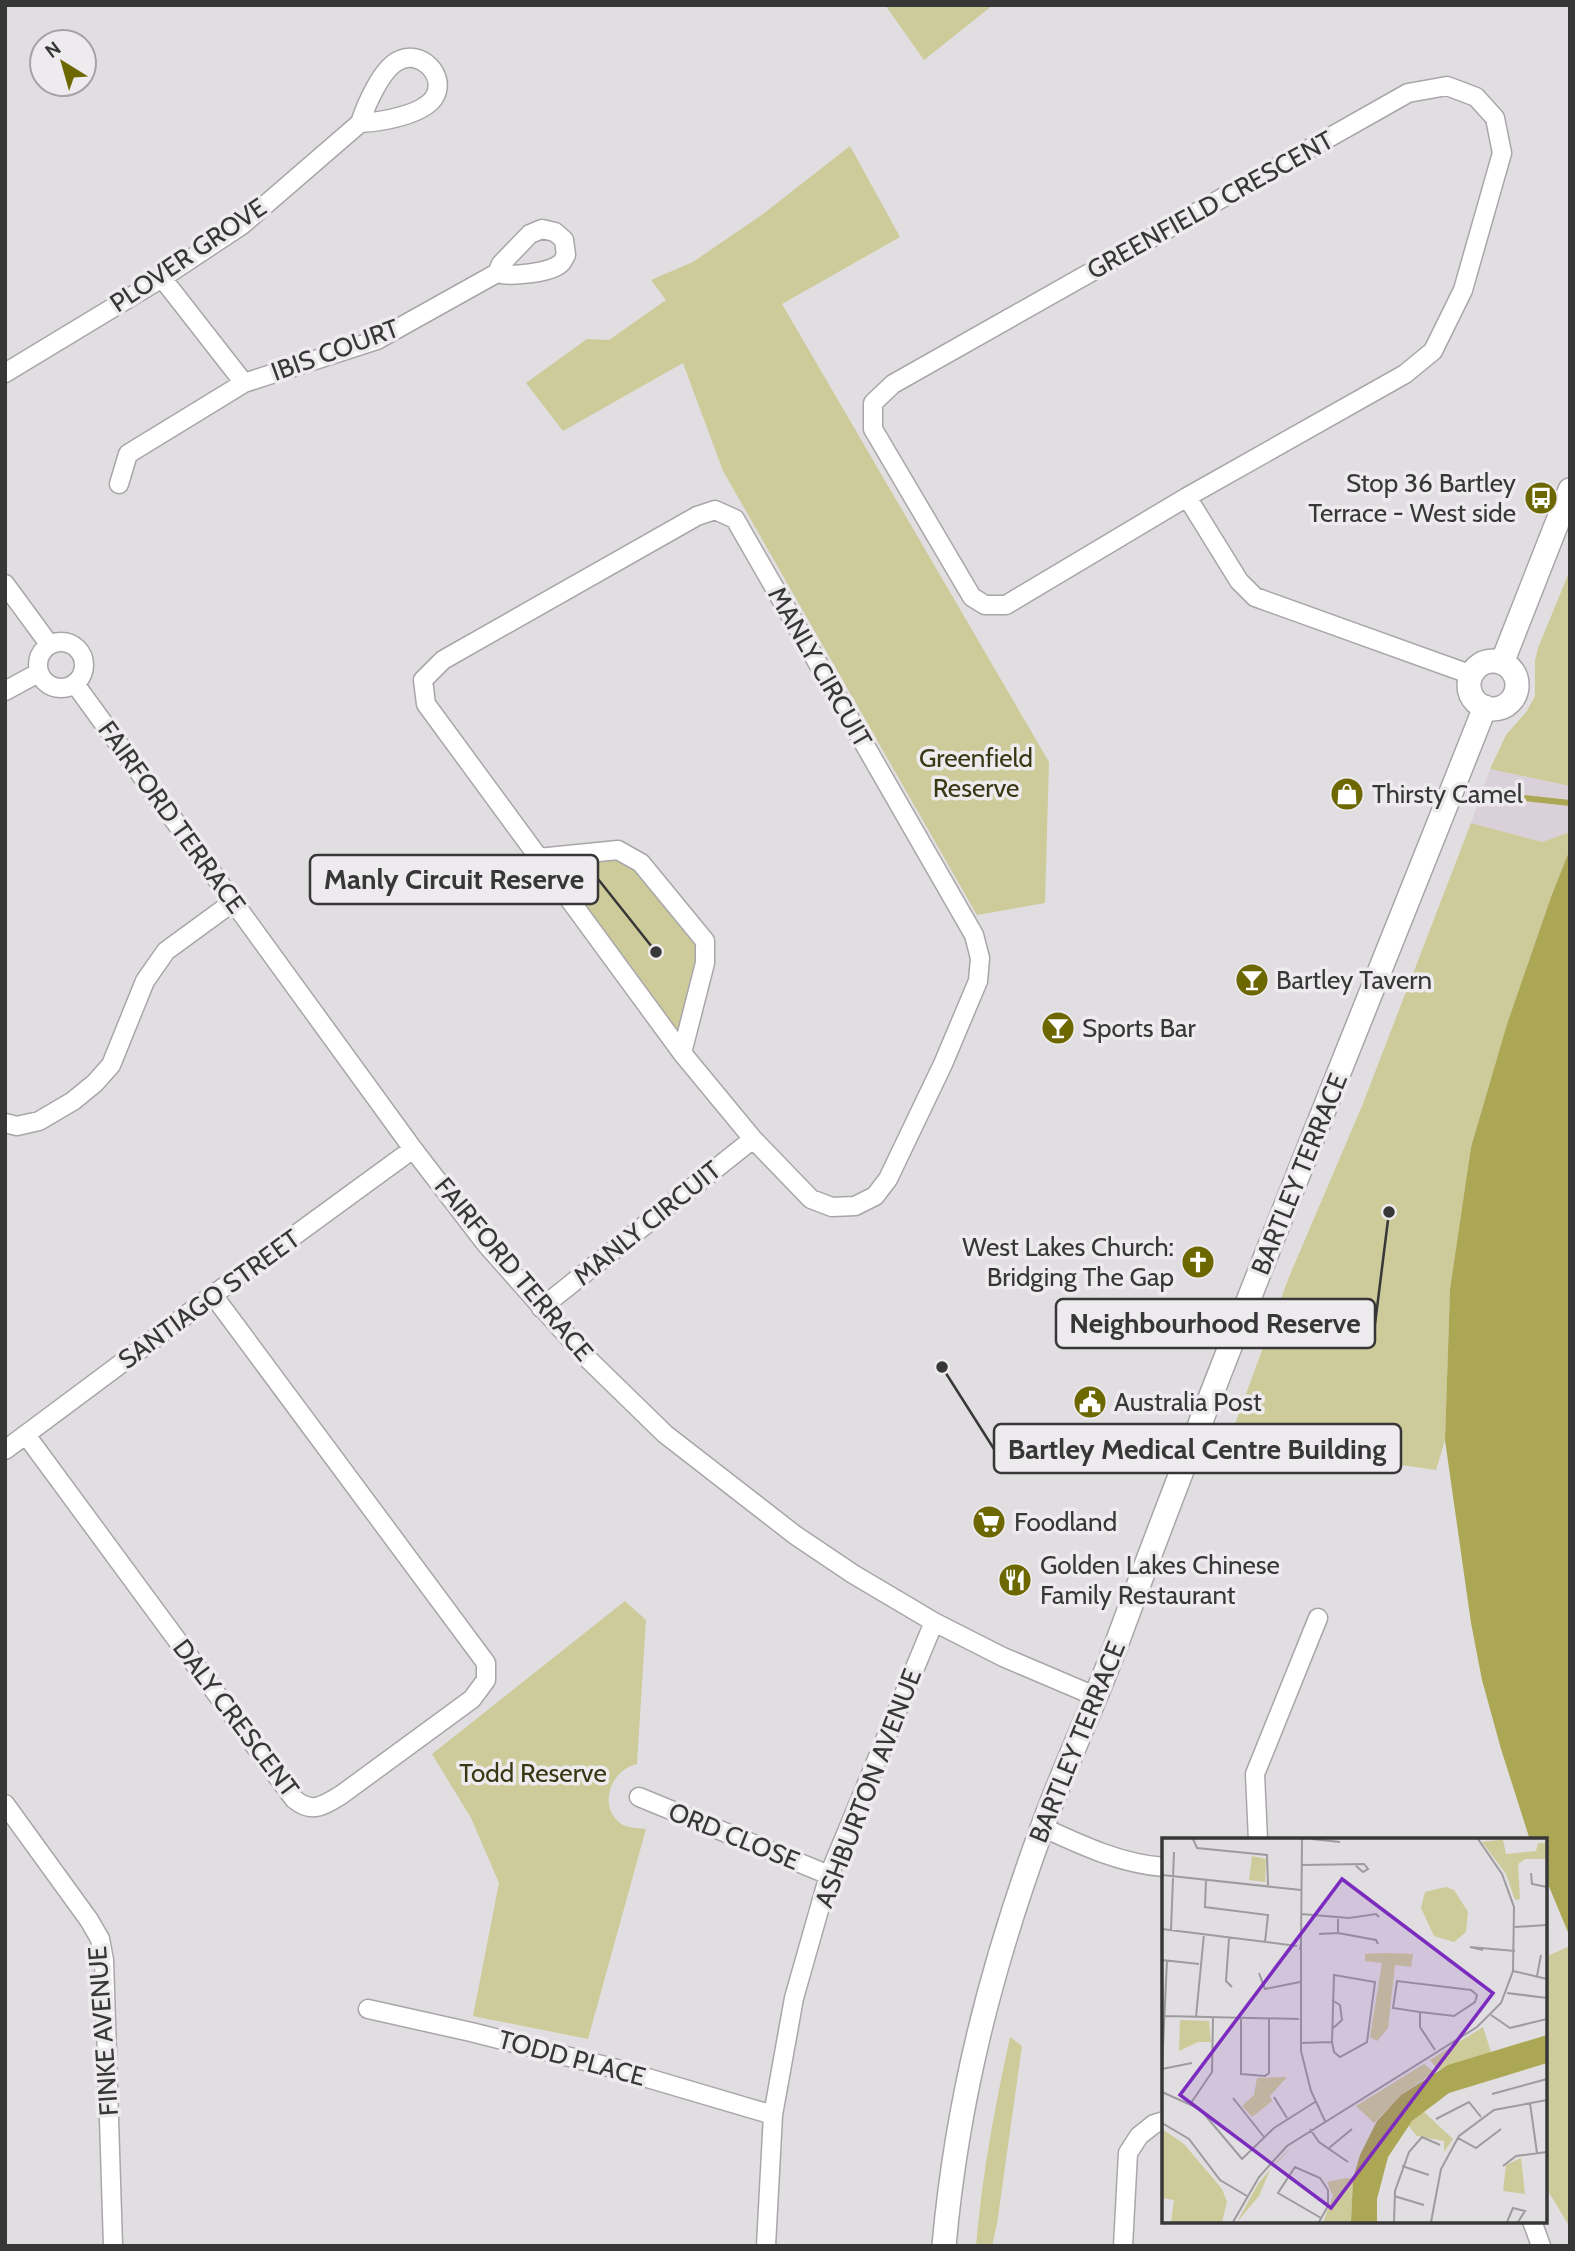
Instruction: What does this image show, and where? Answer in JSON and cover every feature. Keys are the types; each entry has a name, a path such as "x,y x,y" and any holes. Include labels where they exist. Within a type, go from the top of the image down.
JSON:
{"street":[{"name":"PLOVER GROVE","path":"5,373 162,278 242,225 360,123 365,106 391,65 405,58 414,58 429,66 437,79 437,88 435,97 425,106 413,113 360,123"},
{"name":"GREENFIELD CRESCENT","path":"1447,86 1476,97 1495,118 1502,153 1463,290 1433,352 1405,374 1187,497 1006,605 985,605 972,597 873,429 873,403 893,384 1408,93 1447,86"},
{"name":"IBIS COURT","path":"119,484 128,454 224,393 244,383 377,340 497,273"},
{"name":"IBIS COURT","path":"162,278 244,383"},
{"path":"1502,663 1570,490"},
{"path":"1187,497 1239,581 1255,597 1472,676"},
{"name":"MANLY CIRCUIT","path":"715,510 735,519 974,935 980,958 978,981 943,1064 888,1179 875,1196 855,1206 832,1207 811,1199 753,1139 682,1053 426,704 423,680 443,660 697,516 715,510"},
{"path":"5,584 49,644"},
{"path":"65,641 81,651 85,666 82,676 75,684 64,688 53,687 38,673 39,658 49,644 65,641"},
{"path":"1502,663 1515,676 1516,692 1513,699 1500,708 1478,704 1470,690 1472,676 1482,664 1502,663"},
{"path":"5,691 38,673"},
{"name":"FAIRFORD TERRACE","path":"75,684 413,1150 486,1244 587,1358 665,1434 796,1535 853,1574 934,1622 1003,1657 1097,1697"},
{"name":"BARTLEY TERRACE","path":"944,2246 953,2168 971,2061 1001,1945 1042,1827 1097,1697 1230,1347 1485,707"},
{"path":"538,858 618,849 641,863 705,941 705,963 682,1053"},
{"path":"5,1123 18,1126 38,1121 73,1101 95,1083 111,1066 145,981 166,951 233,902"},
{"name":"MANLY CIRCUIT","path":"541,1308 753,1139"},
{"name":"SANTIAGO STREET","path":"5,1450 413,1150"},
{"name":"DALY CRESCENT","path":"26,1435 294,1799 303,1806 313,1808 326,1805 472,1699 486,1681 486,1663 213,1295"},
{"path":"1258,1838 1255,1774 1318,1618"},
{"name":"ASHBURTON AVENUE","path":"766,2246 773,2115 794,1998 829,1875 934,1622"},
{"name":"ORD CLOSE","path":"639,1797 829,1875"},
{"name":"FINKE AVENUE","path":"5,1804 100,1939 104,1960 113,2246"},
{"path":"1042,1827 1073,1842 1128,1862 1162,1867"},
{"name":"TODD PLACE","path":"368,2009 617,2069 773,2115"},
{"path":"1123,2246 1128,2153 1139,2136 1154,2124 1162,2122"},
{"path":"1533,2223 1541,2246"}],"shaded area":[{"path":"1490,769 1570,786 1570,832 1542,842 1471,823"},
{"path":"1570,849 1570,1937 1547,1882 1547,1838 1529,1838 1482,1680 1471,1623 1445,1440 1450,1289 1471,1147 1507,1024"}],"green space":[{"path":"885,5 993,5 924,60"},
{"name":"Greenfield Reserve","path":"850,146 900,237 782,304 1049,762 1045,903 977,915 723,471 683,363 563,431 526,383 587,339 609,340 666,300 651,280 693,262 763,214"},
{"path":"1570,570 1570,786 1490,769 1506,735 1527,711 1535,696 1535,660 1538,648"},
{"path":"1471,823 1542,842 1570,832 1570,849 1507,1024 1471,1147 1450,1289 1445,1440 1436,1470 1229,1440 1289,1277 1362,1106"},
{"path":"618,850 705,941 682,1053 538,858"},
{"name":"Todd Reserve","path":"625,1601 646,1620 637,1764 628,1767 615,1780 610,1789 609,1807 613,1816 623,1825 646,1829 588,2039 473,2016 499,1883 471,1818 432,1754"},
{"path":"1570,1946 1570,2235 1568,2224 1547,2189 1547,1956"},
{"path":"1010,2037 1022,2046 997,2224 992,2246 976,2246 990,2141"}],"waterway":[{"path":"1505,796 1570,803"}],"place":[{"name":"Stop 36 Bartley Terrace - West side","path":"1541,498"},
{"name":"Thirsty Camel","path":"1347,794"},
{"name":"Manly Circuit Reserve","path":"656,952"},
{"name":"Bartley Tavern","path":"1252,980"},
{"name":"Sports Bar","path":"1058,1028"},
{"name":"Neighbourhood Reserve","path":"1389,1212"},
{"name":"West Lakes Church: Bridging The Gap","path":"1198,1262"},
{"name":"Bartley Medical Centre Building","path":"942,1367"},
{"name":"Australia Post","path":"1090,1402"},
{"name":"Foodland","path":"989,1522"},
{"name":"Golden Lakes Chinese Family Restaurant","path":"1015,1580"}]}
